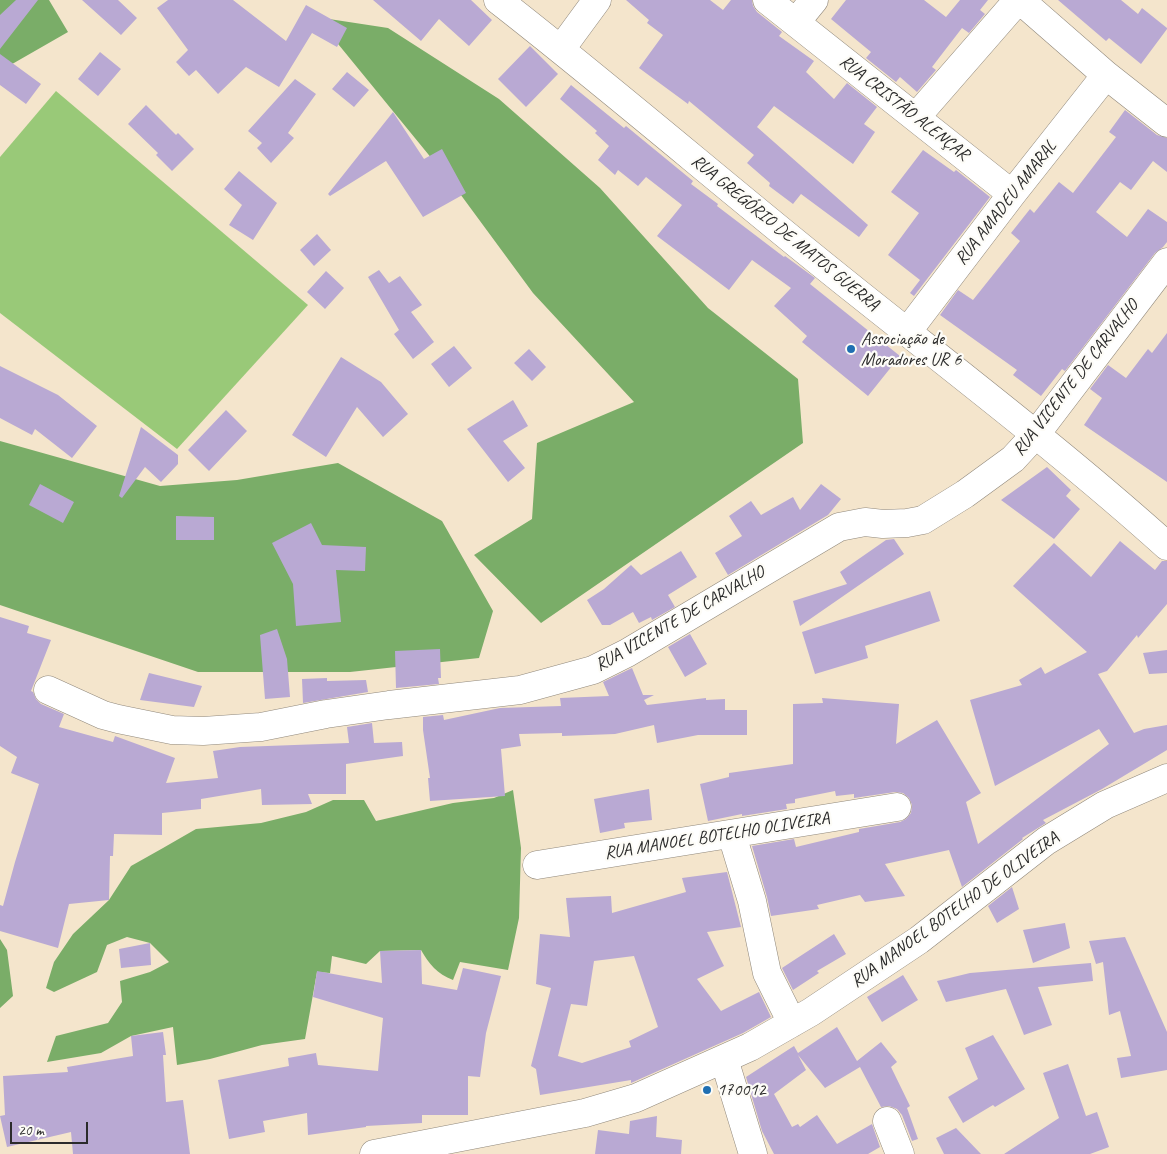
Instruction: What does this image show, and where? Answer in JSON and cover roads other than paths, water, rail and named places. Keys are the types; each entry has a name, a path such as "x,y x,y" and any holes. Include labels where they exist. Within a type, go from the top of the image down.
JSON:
{"street":[{"name":"RUA GREGÓRIO DE MATOS GUERRA","path":"498,0 561,49 907,332 1036,434 1166,543"},
{"path":"561,49 597,0"},
{"name":"RUA CRISTÃO ALENÇAR","path":"767,0 1012,194"},
{"path":"796,22 814,0"},
{"path":"916,117 1019,0 1106,75 1167,124"},
{"name":"RUA AMADEU AMARAL","path":"907,332 1106,75"},
{"name":"RUA VICENTE DE CARVALHO","path":"48,690 118,719 162,728 203,731 261,727 326,714 389,705 520,690 593,670 839,528 865,522 883,524 923,520 965,494 1013,459 1036,434 1167,262"},
{"name":"RUA MANOEL BOTELHO DE OLIVEIRA","path":"374,1154 585,1114 636,1098 750,1048 792,1024 920,940 1046,841 1105,805 1167,778"},
{"name":"RUA MANOEL BOTELHO OLIVEIRA","path":"537,864 732,835 897,807"},
{"path":"732,835 752,901 767,973 792,1024"},
{"path":"724,1060 754,1154"},
{"path":"887,1121 900,1154"}],"place":[{"name":"Associação de Moradores UR 6","path":"851,349"},
{"name":"170012","path":"707,1090"}]}
